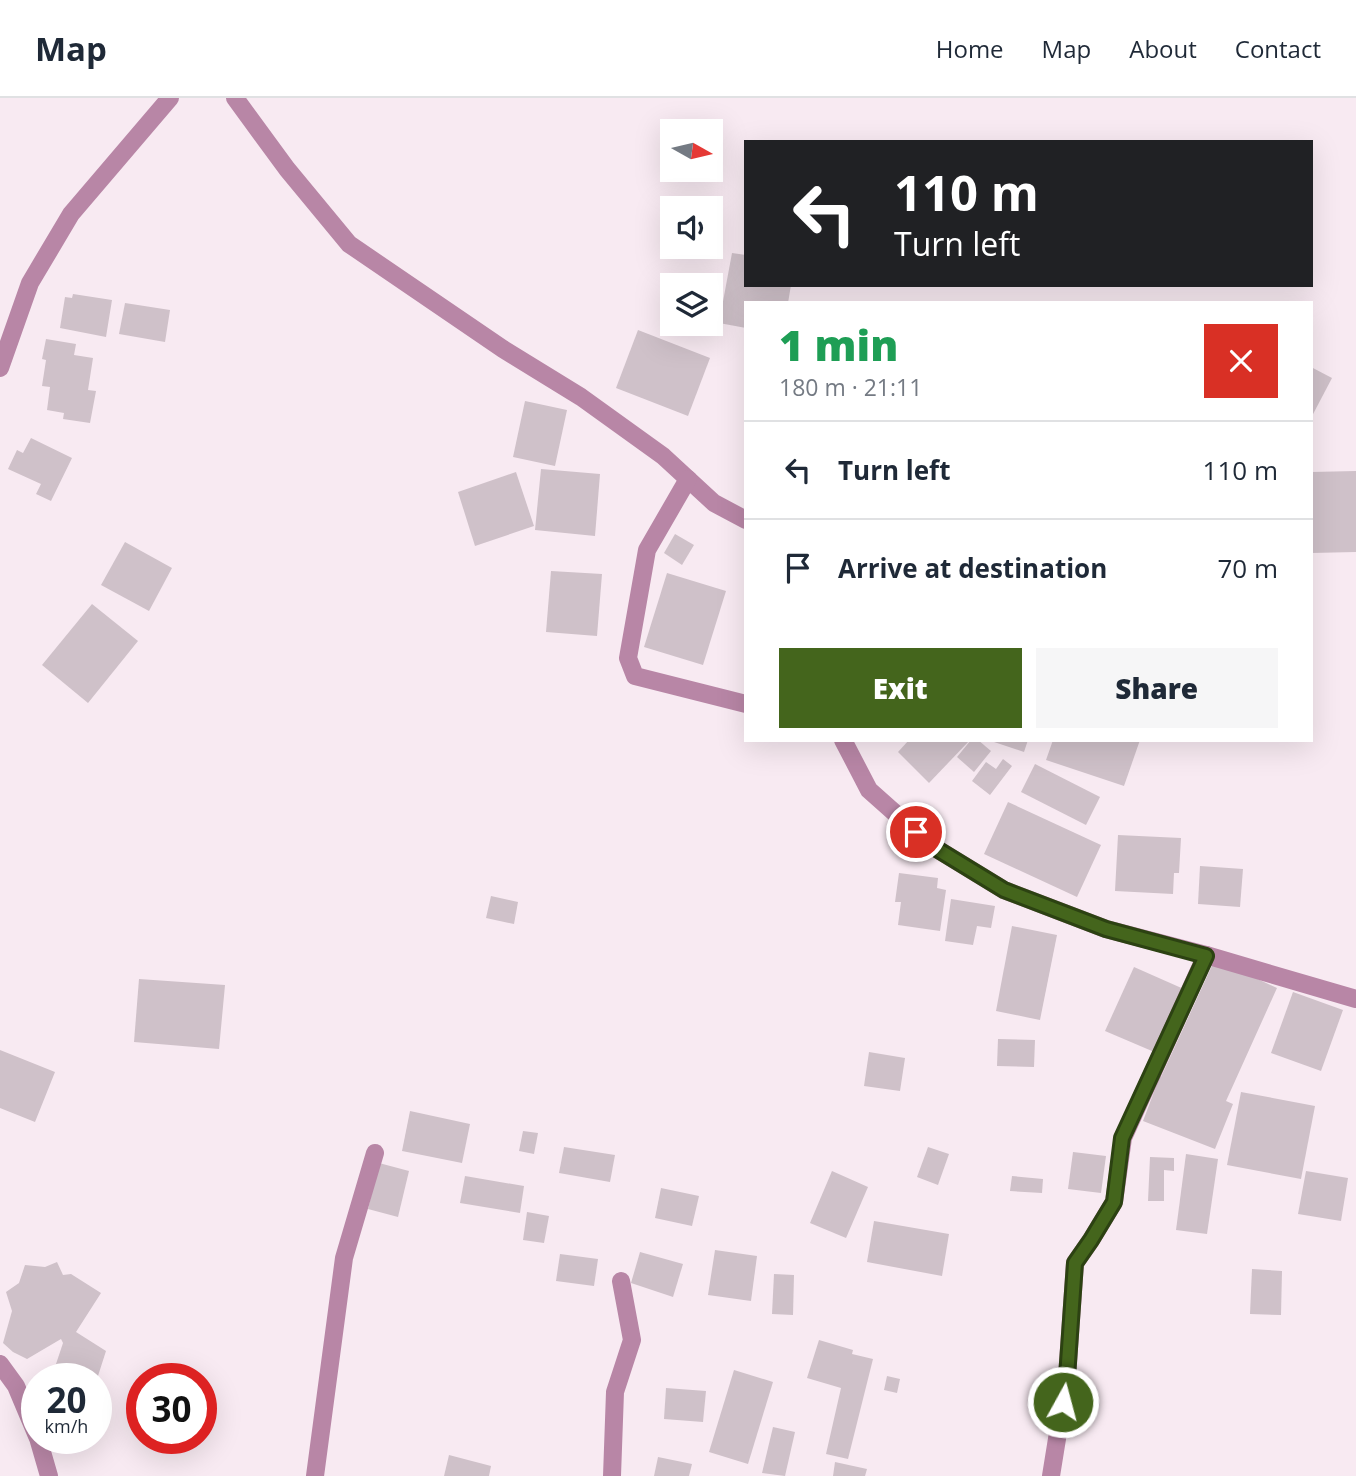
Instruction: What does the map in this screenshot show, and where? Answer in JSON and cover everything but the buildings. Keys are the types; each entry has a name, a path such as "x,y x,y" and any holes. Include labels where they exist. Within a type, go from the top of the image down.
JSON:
{"street":[{"path":"0,368 30,283 71,214 170,98"},
{"path":"235,98 287,169 349,244 503,349 581,397 663,456 714,503 744,519"},
{"path":"688,479 647,550 628,658 635,676 744,703"},
{"path":"844,742 869,790 932,846 1004,890 1106,929 1356,999"},
{"path":"1051,1476 1067,1377 1075,1263 1114,1202 1122,1138 1206,956"},
{"path":"315,1476 344,1258 375,1153"},
{"path":"612,1476 615,1392 632,1340 621,1280"},
{"path":"0,1364 16,1386 21,1398"},
{"path":"42,1454 49,1476"}],"route":[{"path":"916,832 932,846 1004,890 1106,929 1206,956 1122,1138 1114,1202 1075,1263 1063,1402"}]}
